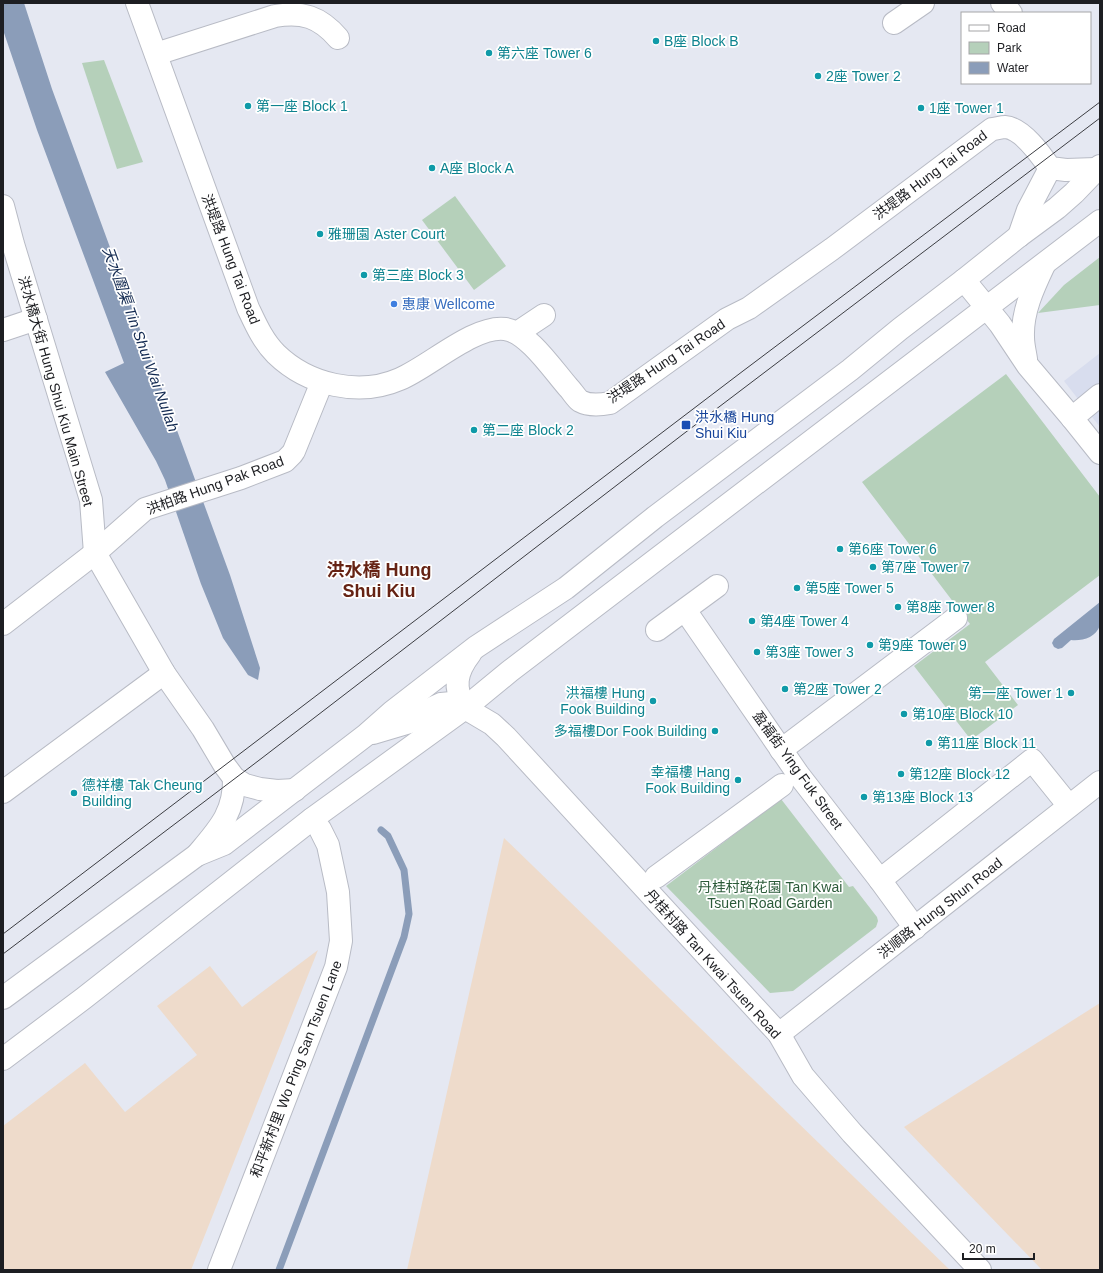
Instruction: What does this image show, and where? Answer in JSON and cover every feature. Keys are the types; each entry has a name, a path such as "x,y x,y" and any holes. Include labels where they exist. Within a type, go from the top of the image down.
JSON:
{"street":[{"name":"洪堤路 Hung Tai Road","path":"137,3 248,308 259,333 276,354 297,371 322,382 348,387 374,386 400,380 478,334 490,330 505,329 517,333 531,343 580,401 600,405 610,403 727,319 749,308 837,245 992,129 1006,127 1016,130 1030,143 1050,168"},
{"path":"894,23 923,3"},
{"path":"1002,3 1010,12"},
{"path":"156,54 275,16 286,14 298,14 321,22 338,38"},
{"path":"1019,236 1028,210 1050,168 1066,170 1098,168"},
{"path":"197,855 224,844 366,735 392,712 476,647 566,588 655,517 850,370 905,325 1057,208 1098,168"},
{"name":"洪水橋大街 Hung Shui Kiu Main Street","path":"3,206 8,245 36,319 91,500 95,553 164,673 234,778 245,785 260,789 277,791 295,790"},
{"path":"3,1059 90,993 312,819 465,708 541,647 1100,221"},
{"path":"1028,366 1023,337 1026,313 1032,290 1044,265"},
{"path":"964,280 1005,330 1028,366 1100,453"},
{"path":"517,333 544,315"},
{"path":"3,330 36,319"},
{"name":"洪柏路 Hung Pak Road","path":"3,624 95,553 145,508 241,478 285,461 292,454 322,382"},
{"path":"1072,418 1100,395"},
{"path":"657,630 717,586"},
{"name":"盈福街 Ying Fuk Street","path":"685,610 798,774 915,928"},
{"path":"781,750 956,618"},
{"path":"465,708 459,697 458,676 462,664 476,647"},
{"path":"3,792 164,673"},
{"name":"丹桂村路 Tan Kwai Tsuen Road","path":"366,735 410,722 428,710 441,704 452,703 465,708 492,724 506,737 779,1034 803,1076 852,1133 980,1270"},
{"path":"880,880 1032,760 1069,806"},
{"path":"3,998 197,855 220,828 230,808 234,791 234,778"},
{"name":"洪順路 Hung Shun Road","path":"779,1034 1100,782"},
{"path":"656,877 782,785"},
{"name":"和平新村里 Wo Ping San Tsuen Lane","path":"219,1270 336,967 341,941 338,892 328,845 320,829 312,819"}],"shaded area":[{"path":"1100,353 1100,427 1064,381"},
{"path":"504,838 950,1270 407,1270"},
{"path":"318,950 191,1270 3,1270 3,1126 85,1063 125,1112 197,1055 157,1006 210,966 242,1007"},
{"path":"1100,1003 1100,1270 1042,1270 904,1127"}],"green space":[{"path":"104,60 143,162 117,169 82,63"},
{"path":"455,196 506,266 474,290 422,220"},
{"path":"1100,257 1100,305 1038,313 1064,285"},
{"path":"1006,374 1100,497 1100,575 985,662 1018,705 971,740 914,666 970,624 862,482"},
{"name":"丹桂村路花園 Tan Kwai Tsuen Road Garden","path":"781,799 849,887 853,886 877,917 878,921 876,927 793,991 770,993 666,886"}],"water":[{"name":"天水圍渠 Tin Shui Wai Nullah","path":"3,3 24,3 52,89 230,575 260,668 258,680 248,675 223,638 201,584 165,480 156,461 105,372 124,363 37,130 3,30"},
{"path":"1100,602 1101,622 1098,629 1092,636 1080,640 1071,640 1062,648 1058,649 1054,647 1052,643 1054,639"}],"waterway":[{"path":"279,1270 404,937 409,914 404,870 388,836 381,830"}],"tram line":[{"path":"3,934 743,371 1100,102"},
{"path":"3,954 262,758 682,435 1100,118"}],"place":[{"name":"B座 Block B","path":"656,41"},
{"name":"第六座 Tower 6","path":"489,53"},
{"name":"2座 Tower 2","path":"818,76"},
{"name":"第一座 Block 1","path":"248,106"},
{"name":"1座 Tower 1","path":"921,108"},
{"name":"A座 Block A","path":"432,168"},
{"name":"雅珊園 Aster Court","path":"320,234"},
{"name":"第三座 Block 3","path":"364,275"},
{"name":"惠康 Wellcome","path":"394,304"},
{"name":"洪水橋 Hung Shui Kiu","path":"686,425"},
{"name":"第二座 Block 2","path":"474,430"},
{"name":"第6座 Tower 6","path":"840,549"},
{"name":"第7座 Tower 7","path":"873,567"},
{"name":"第5座 Tower 5","path":"797,588"},
{"name":"第8座 Tower 8","path":"898,607"},
{"name":"第4座 Tower 4","path":"752,621"},
{"name":"第9座 Tower 9","path":"870,645"},
{"name":"第3座 Tower 3","path":"757,652"},
{"name":"第2座 Tower 2","path":"785,689"},
{"name":"第一座 Tower 1","path":"1071,693"},
{"name":"洪福樓 Hung Fook Building","path":"653,701"},
{"name":"第10座 Block 10","path":"904,714"},
{"name":"多福樓Dor Fook Building","path":"715,731"},
{"name":"第11座 Block 11","path":"929,743"},
{"name":"第12座 Block 12","path":"901,774"},
{"name":"幸福樓 Hang Fook Building","path":"738,780"},
{"name":"德祥樓 Tak Cheung Building","path":"74,793"},
{"name":"第13座 Block 13","path":"864,797"}],"district":[{"name":"洪水橋 Hung Shui Kiu","path":"379,580"}]}
